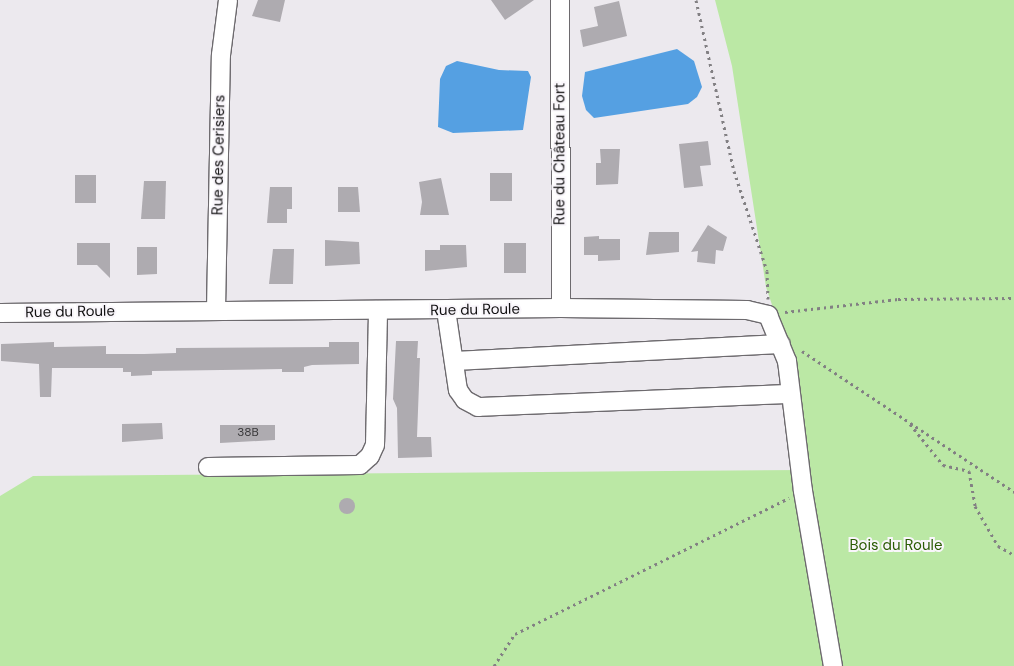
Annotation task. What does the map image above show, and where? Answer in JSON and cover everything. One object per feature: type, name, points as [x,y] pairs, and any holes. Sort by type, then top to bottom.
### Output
[{"type":"street","name":"Rue des Cerisiers","points":[[216,310],[221,55],[228,0]]},
{"type":"street","name":"Rue du Château Fort","points":[[560,0],[561,308]]},
{"type":"street","name":"Rue du Roule","points":[[0,312],[561,308],[747,310],[768,315]]},
{"type":"street","points":[[208,467],[360,465],[370,456],[375,445],[378,310]]},
{"type":"street","points":[[446,310],[458,390],[465,400],[478,407],[790,394]]},
{"type":"street","points":[[768,315],[780,340],[787,361],[803,491],[833,666]]},
{"type":"street","points":[[454,361],[780,340]]},
{"type":"path","points":[[696,0],[734,172],[767,271],[768,315],[898,299],[1014,298]]},
{"type":"path","points":[[780,340],[1014,492]]},
{"type":"path","points":[[908,422],[943,466],[969,472],[975,506],[998,546],[1014,555]]},
{"type":"path","points":[[494,666],[515,634],[803,491]]},
{"type":"green space","name":"Bois du Roule","points":[[715,0],[1014,0],[1014,666],[0,666],[0,496],[33,476],[804,470],[794,370],[766,287],[732,66]]},
{"type":"water","points":[[677,49],[694,61],[702,87],[697,97],[688,104],[594,118],[586,110],[582,96],[585,72]]},
{"type":"water","points":[[457,61],[499,70],[528,71],[531,77],[523,130],[453,133],[438,127],[440,79],[446,66]]},
{"type":"building","points":[[258,0],[285,0],[280,22],[252,16]]},
{"type":"building","points":[[491,0],[534,0],[505,20]]},
{"type":"building","points":[[619,1],[627,36],[583,47],[580,30],[598,26],[594,7]]},
{"type":"building","points":[[708,141],[711,165],[700,166],[703,186],[684,188],[679,144]]},
{"type":"building","points":[[600,149],[620,149],[618,184],[596,185],[596,163],[601,163]]},
{"type":"building","points":[[490,173],[512,173],[512,201],[490,201]]},
{"type":"building","points":[[75,175],[96,175],[96,203],[75,203]]},
{"type":"building","points":[[441,178],[449,215],[420,215],[422,202],[419,182]]},
{"type":"building","points":[[144,181],[166,181],[165,219],[141,219]]},
{"type":"building","points":[[270,187],[292,187],[292,209],[287,209],[287,223],[267,223]]},
{"type":"building","points":[[338,187],[358,187],[360,212],[338,212]]},
{"type":"building","points":[[708,225],[727,237],[723,251],[716,250],[715,264],[697,262],[698,251],[691,252]]},
{"type":"building","points":[[649,232],[679,232],[679,252],[646,255]]},
{"type":"building","points":[[599,236],[599,239],[620,239],[620,260],[598,261],[598,255],[584,255],[584,237]]},
{"type":"building","points":[[325,240],[359,242],[360,264],[325,266]]},
{"type":"building","points":[[77,243],[110,243],[110,278],[97,265],[77,265]]},
{"type":"building","points":[[504,243],[526,243],[526,273],[504,273]]},
{"type":"building","points":[[440,245],[466,245],[467,267],[425,271],[425,250],[440,250]]},
{"type":"building","points":[[137,247],[157,247],[157,274],[137,275]]},
{"type":"building","points":[[273,249],[294,249],[293,284],[269,284]]},
{"type":"building","points":[[396,341],[418,341],[417,358],[420,358],[417,437],[431,437],[432,457],[398,458],[397,408],[393,399]]},
{"type":"building","points":[[54,342],[54,347],[106,346],[106,354],[144,354],[176,353],[176,348],[329,347],[329,342],[359,342],[359,364],[312,365],[304,367],[304,372],[282,372],[282,369],[152,371],[152,375],[131,376],[131,372],[123,372],[123,368],[52,368],[51,397],[40,397],[39,364],[1,361],[1,344]]},
{"type":"building","points":[[162,423],[163,439],[122,442],[122,424]]},
{"type":"building","points":[[220,425],[275,425],[275,440],[220,443]]},
{"type":"building","points":[[344,498],[350,498],[355,503],[353,512],[344,514],[339,509],[339,503]]}]
